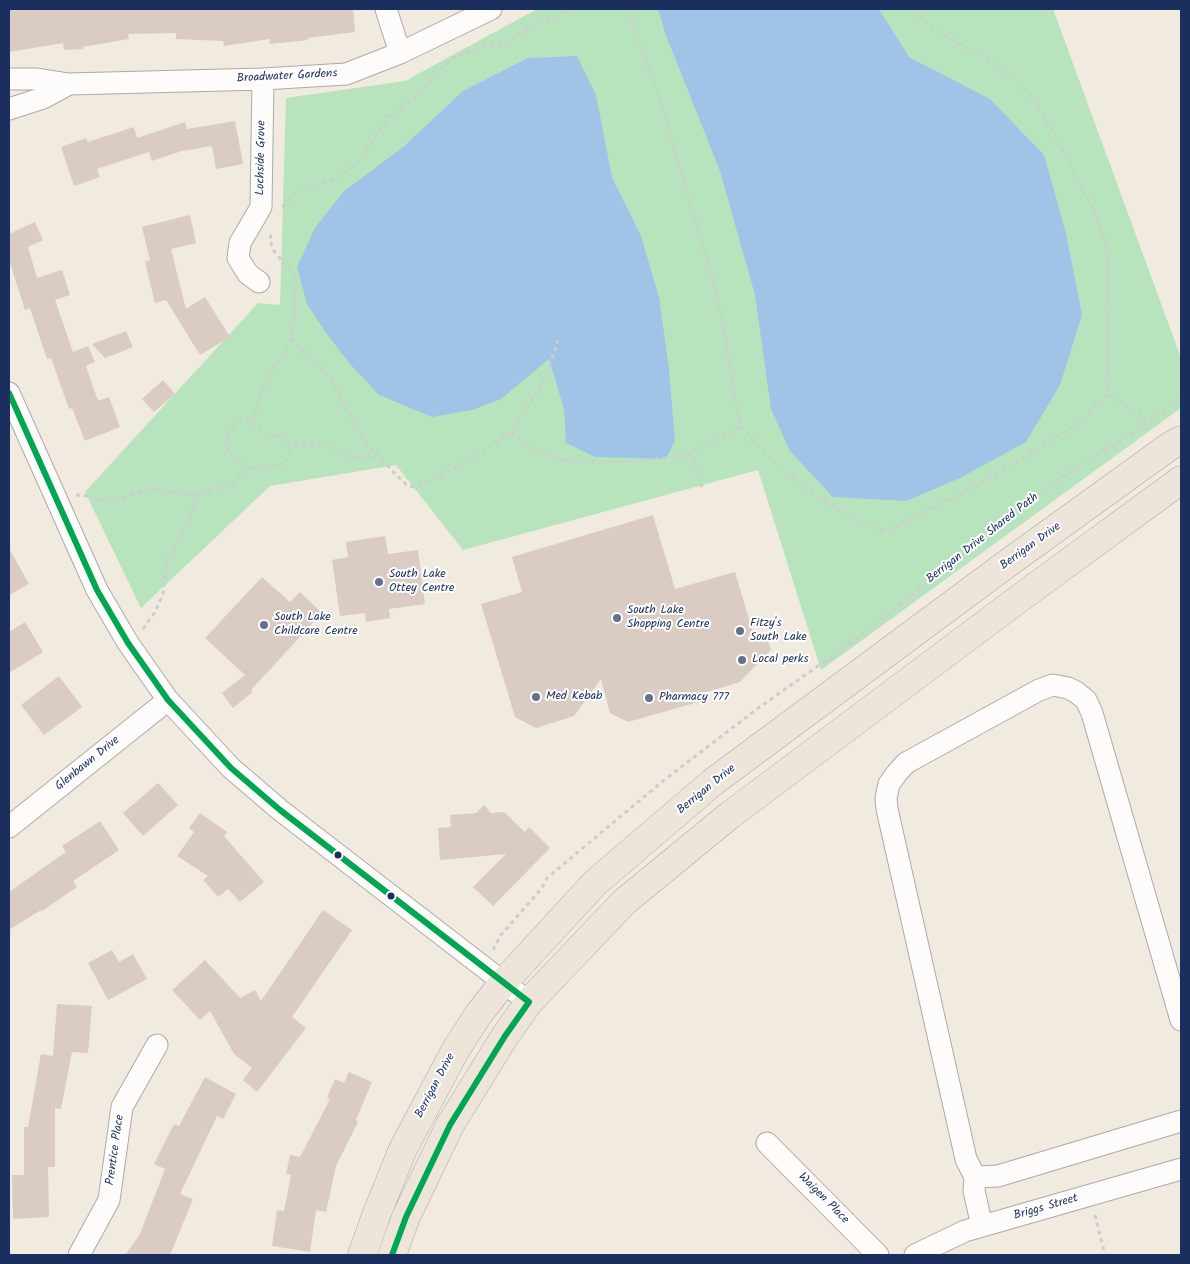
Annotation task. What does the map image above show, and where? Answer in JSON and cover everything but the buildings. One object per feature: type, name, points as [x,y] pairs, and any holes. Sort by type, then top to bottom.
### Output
[{"type":"main road","name":"Berrigan Drive","points":[[362,1255],[403,1149],[431,1093],[478,1015],[503,983],[595,883],[713,782],[1008,563],[1181,440]]},
{"type":"main road","points":[[392,1255],[406,1217],[450,1125],[500,1044],[529,1002],[624,902],[730,815],[1181,480]]},
{"type":"main road","points":[[805,715],[827,743]]},
{"type":"street","points":[[386,9],[400,53]]},
{"type":"street","name":"Broadwater Gardens","points":[[9,79],[37,79],[69,84],[263,79],[346,74],[400,53],[491,9]]},
{"type":"street","name":"Lochside Grove","points":[[259,282],[248,274],[238,258],[240,243],[268,211],[263,79]]},
{"type":"street","name":"Broadwater Gardens","points":[[9,109],[43,98],[69,84]]},
{"type":"street","points":[[9,393],[97,590],[128,643],[168,700],[231,768],[280,810],[529,1002]]},
{"type":"street","points":[[982,1226],[974,1191],[975,1177],[966,1159],[887,809],[886,798],[889,784],[906,763],[1039,690],[1053,685],[1068,688],[1086,700],[1092,713],[1181,1020]]},
{"type":"street","name":"Glenbawn Drive","points":[[9,827],[168,700]]},
{"type":"street","name":"Prentice Place","points":[[79,1255],[109,1200],[122,1108],[157,1046]]},
{"type":"street","points":[[975,1177],[998,1176],[1181,1121]]},
{"type":"street","name":"Waigen Place","points":[[767,1143],[878,1255]]},
{"type":"street","name":"Briggs Street","points":[[915,1255],[965,1231],[1181,1168]]},
{"type":"path","points":[[252,421],[263,390],[291,339],[294,319],[296,281],[292,273],[274,251],[270,241],[268,211],[301,189],[336,179],[360,161],[388,117],[420,94],[440,70],[454,57],[484,46],[503,45],[539,22],[560,14],[566,9]]},
{"type":"path","points":[[629,9],[663,110],[708,263],[724,330],[736,405],[743,427],[750,438],[774,462],[809,491],[858,523],[884,530],[896,527],[994,476],[1085,419],[1094,407],[1108,394]]},
{"type":"path","points":[[914,9],[924,21],[941,34],[986,58],[1016,80],[1041,111],[1091,205],[1103,235],[1107,254],[1109,308],[1108,394]]},
{"type":"path","points":[[291,339],[328,377],[339,393],[361,438],[408,486],[415,487],[465,462],[511,432],[540,388],[556,348],[558,337]]},
{"type":"path","points":[[1108,394],[1142,415],[1147,424]]},
{"type":"path","name":"Berrigan Drive Shared Path","points":[[496,947],[501,935],[542,888],[547,878],[664,781],[789,686],[852,642],[1056,481],[1147,424],[1181,397]]},
{"type":"path","points":[[252,421],[243,421],[234,425],[226,438],[229,453],[234,458],[243,461],[250,468],[261,470],[270,466],[284,464],[290,452],[290,442]]},
{"type":"path","points":[[252,421],[262,433],[268,436],[282,437],[290,442],[329,447],[351,456],[380,458]]},
{"type":"path","points":[[511,432],[532,448],[553,458],[574,462],[628,462],[676,457],[691,453],[743,427]]},
{"type":"path","points":[[691,453],[702,487]]},
{"type":"path","points":[[71,497],[74,495],[89,496],[104,501],[115,500],[142,491],[156,489],[196,495],[230,484],[250,468]]},
{"type":"path","points":[[128,643],[145,627],[155,612],[163,594],[167,561],[191,516],[196,495]]},
{"type":"path","points":[[1090,1195],[1105,1255]]},
{"type":"green space","points":[[537,9],[1053,9],[1181,358],[1181,408],[821,670],[758,470],[463,550],[396,465],[270,486],[141,608],[85,492],[258,303],[280,305],[286,98],[405,81]]},
{"type":"water","points":[[658,9],[879,9],[909,57],[990,99],[1044,155],[1066,233],[1082,315],[1060,385],[1026,442],[960,478],[906,501],[833,497],[790,451],[771,409],[755,295],[720,171],[665,33]]},
{"type":"water","points":[[577,56],[596,95],[612,177],[641,236],[659,297],[669,369],[675,441],[666,459],[595,457],[566,443],[564,409],[549,359],[501,399],[472,410],[432,417],[379,395],[350,364],[307,304],[297,267],[315,228],[343,192],[402,148],[463,91],[528,58]]},
{"type":"transit line","points":[[9,393],[97,590],[128,643],[168,700],[231,768],[280,810],[529,1002],[505,1036],[450,1125],[406,1217],[392,1255]]},
{"type":"place","name":"South Lake Ottey Centre","points":[[379,582]]},
{"type":"place","name":"South Lake Shopping Centre","points":[[617,618]]},
{"type":"place","name":"South Lake Childcare Centre","points":[[264,625]]},
{"type":"place","name":"Fitzy's South Lake","points":[[740,631]]},
{"type":"place","name":"Local perks","points":[[742,660]]},
{"type":"place","name":"Med Kebab","points":[[536,697]]},
{"type":"place","name":"Pharmacy 777","points":[[649,698]]}]
